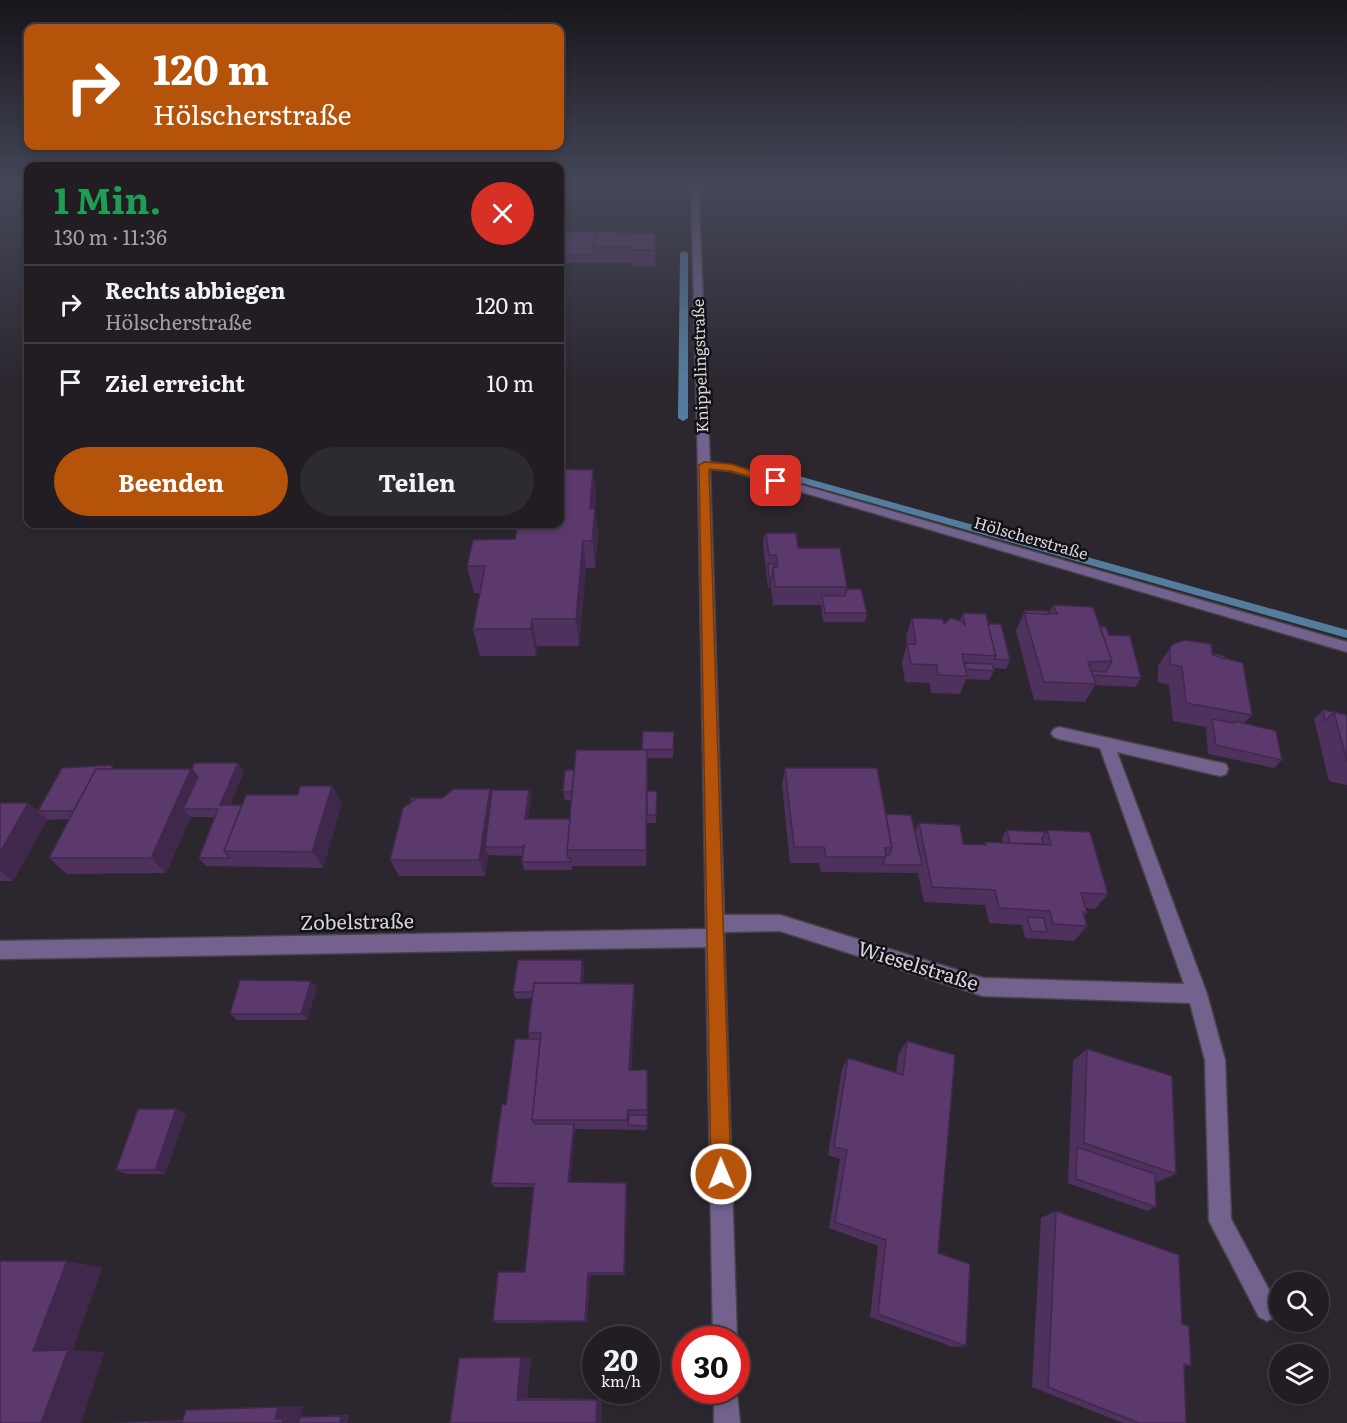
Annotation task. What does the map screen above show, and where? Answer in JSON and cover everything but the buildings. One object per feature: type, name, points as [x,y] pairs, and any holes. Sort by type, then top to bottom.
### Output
[{"type":"street","name":"Knippelingstraße","points":[[696,250],[704,465],[725,1326]]},
{"type":"street","name":"Hölscherstraße","points":[[704,465],[731,468],[1347,647]]},
{"type":"street","points":[[1059,733],[1220,769]]},
{"type":"street","points":[[1106,744],[1197,994],[1215,1060],[1220,1221],[1266,1309]]},
{"type":"street","name":"Wieselstraße","points":[[715,931],[780,924],[982,987],[1197,994]]},
{"type":"street","name":"Zobelstraße","points":[[0,950],[715,931]]},
{"type":"street","points":[[726,1404],[727,1423]]},
{"type":"waterway","points":[[683,418],[684,253]]},
{"type":"waterway","points":[[756,467],[1347,634]]},
{"type":"route","points":[[721,1174],[704,465],[731,468],[776,481]]}]
